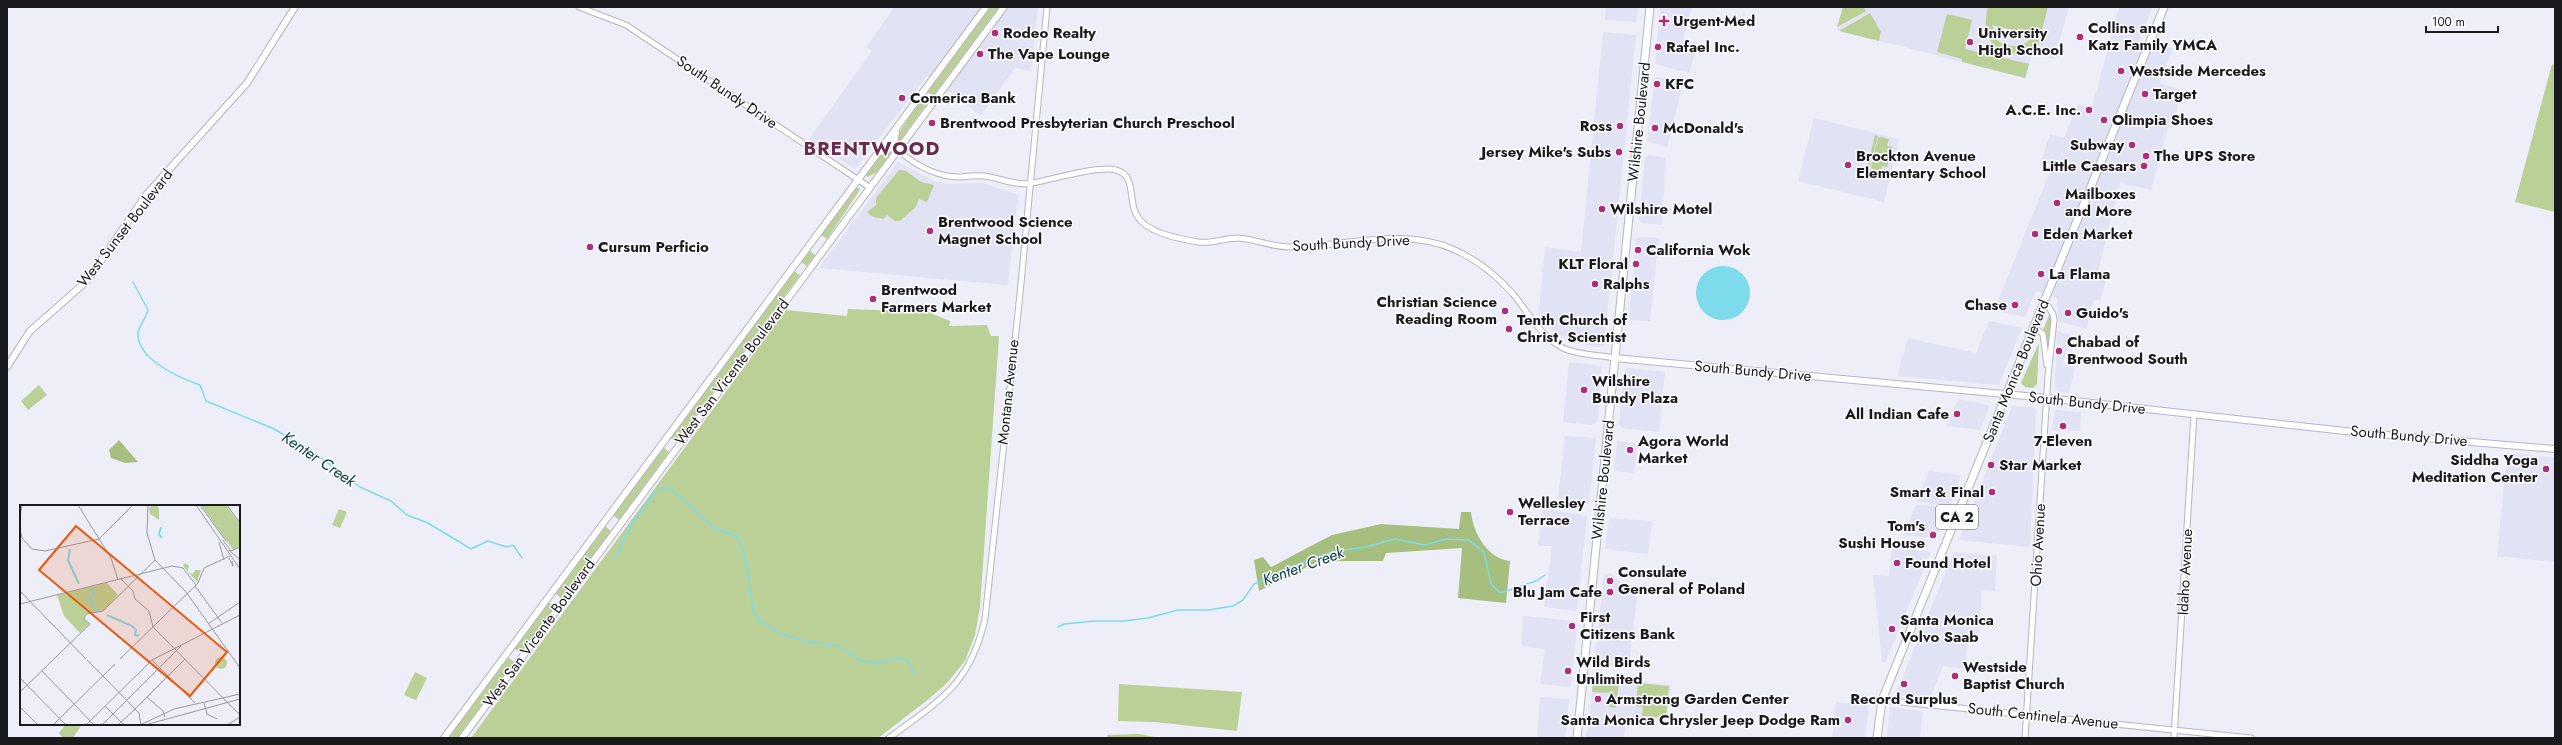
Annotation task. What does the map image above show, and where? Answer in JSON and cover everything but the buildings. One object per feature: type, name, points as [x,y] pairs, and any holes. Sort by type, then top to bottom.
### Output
[{"type":"main road","name":"West Sunset Boulevard","points":[[7,367],[30,331],[87,280],[146,195],[234,99],[251,76],[295,7]]},
{"type":"main road","name":"West San Vicente Boulevard","points":[[444,738],[986,7]]},
{"type":"main road","name":"West San Vicente Boulevard","points":[[462,738],[869,187],[1004,7]]},
{"type":"main road","name":"Wilshire Boulevard","points":[[1577,738],[1650,7]]},
{"type":"main road","name":"Santa Monica Boulevard","points":[[1878,738],[1882,700],[2164,7]]},
{"type":"main road","points":[[897,128],[894,142],[898,150]]},
{"type":"main road","points":[[879,152],[891,148],[898,150]]},
{"type":"main road","name":"South Bundy Drive","points":[[1615,358],[2006,396],[2047,398],[2354,432],[2555,449]]},
{"type":"street","name":"South Bundy Drive","points":[[579,7],[626,25],[869,187]]},
{"type":"street","name":"Montana Avenue","points":[[889,738],[940,700],[952,688],[971,663],[980,639],[985,618],[1047,7]]},
{"type":"street","name":"South Bundy Drive","points":[[898,150],[916,163],[938,174],[961,177],[982,175],[1007,182],[1030,183],[1098,170],[1116,170],[1125,174],[1131,182],[1132,208],[1144,223],[1155,230],[1198,242],[1210,243],[1240,238],[1270,245],[1292,247],[1375,240],[1421,240],[1438,244],[1468,257],[1495,277],[1514,295],[1544,333],[1562,347],[1582,353],[1615,358]]},
{"type":"street","name":"Ohio Avenue","points":[[2025,738],[2028,714],[2048,376],[2054,320],[2053,314],[2045,301]]},
{"type":"street","name":"Ohio Avenue","points":[[2034,327],[2043,334],[2048,376]]},
{"type":"street","name":"Idaho Avenue","points":[[2174,738],[2194,414]]},
{"type":"street","name":"South Centinela Avenue","points":[[1882,700],[2251,738]]},
{"type":"shaded area","points":[[895,7],[1038,7],[1031,71],[1015,68],[981,115],[927,76],[855,169],[809,139],[872,51],[866,47]]},
{"type":"shaded area","points":[[1606,7],[1639,7],[1637,20],[1635,22],[1605,20]]},
{"type":"shaded area","points":[[1660,7],[1692,7],[1683,39],[1698,43],[1689,73],[1655,64]]},
{"type":"shaded area","name":"University High School","points":[[1843,7],[2069,7],[2054,59],[2032,53],[2026,78],[1837,30]]},
{"type":"shaded area","points":[[2119,7],[2153,7],[2138,42],[2173,48],[2160,83],[2182,90],[2172,128],[2168,127],[2151,190],[2120,183],[2098,271],[2108,274],[2100,301],[2094,300],[2086,329],[2058,321],[2057,298],[2036,291],[2025,317],[1994,310],[2053,165],[2041,162],[2050,134],[2064,138],[2078,104],[2092,107]]},
{"type":"shaded area","points":[[1603,32],[1636,35],[1604,346],[1596,347],[1571,342],[1558,335],[1546,324],[1539,310],[1545,247],[1581,252]]},
{"type":"shaded area","points":[[1655,77],[1683,84],[1667,147],[1647,141]]},
{"type":"shaded area","name":"Brockton Avenue Elementary School","points":[[1814,118],[1899,139],[1884,202],[1798,181]]},
{"type":"shaded area","points":[[1648,155],[1666,158],[1662,225],[1642,223],[1639,219],[1645,158]]},
{"type":"shaded area","name":"Brentwood Science Magnet School","points":[[898,162],[934,181],[948,184],[983,183],[1018,195],[1008,284],[1005,285],[821,268],[820,266]]},
{"type":"shaded area","points":[[1640,237],[1659,238],[1650,321],[1629,320],[1636,239]]},
{"type":"shaded area","points":[[1989,321],[2022,328],[1999,385],[1897,376],[1908,338],[1976,353]]},
{"type":"shaded area","points":[[2057,331],[2070,335],[2063,363],[2075,367],[2069,393],[2058,391],[2055,387]]},
{"type":"shaded area","points":[[1569,362],[1602,366],[1598,421],[1592,425],[1563,422]]},
{"type":"shaded area","points":[[1627,368],[1665,372],[1659,432],[1622,428],[1619,424],[1624,371]]},
{"type":"shaded area","points":[[1958,399],[1988,405],[1989,408],[1980,430],[1947,426]]},
{"type":"shaded area","points":[[2012,406],[2033,407],[2036,410],[2030,547],[1959,540]]},
{"type":"shaded area","points":[[2055,410],[2081,412],[2080,431],[2052,430]]},
{"type":"shaded area","points":[[1565,436],[1596,438],[1589,504],[1558,498]]},
{"type":"shaded area","points":[[1617,441],[1638,444],[1634,473],[1614,471]]},
{"type":"shaded area","points":[[2507,453],[2555,458],[2555,562],[2497,556]]},
{"type":"shaded area","points":[[1929,471],[1961,475],[1950,505],[1917,502]]},
{"type":"shaded area","points":[[1916,505],[1949,507],[1936,538],[1903,535]]},
{"type":"shaded area","points":[[1543,508],[1587,516],[1577,609],[1575,611],[1544,607],[1552,546],[1538,546]]},
{"type":"shaded area","points":[[1609,518],[1652,521],[1648,554],[1605,549]]},
{"type":"shaded area","points":[[1892,546],[1931,552],[1885,663],[1882,662],[1873,575],[1889,576]]},
{"type":"shaded area","points":[[1954,552],[1997,556],[1995,591],[1982,590],[1979,635],[1968,635],[1965,669],[1943,666],[1930,698],[1895,695]]},
{"type":"shaded area","points":[[1611,573],[1637,598],[1629,667],[1597,665],[1594,662],[1604,575]]},
{"type":"shaded area","points":[[1523,616],[1574,621],[1577,625],[1571,687],[1540,684],[1545,649],[1521,646]]},
{"type":"shaded area","points":[[1594,677],[1671,685],[1666,722],[1626,718],[1624,738],[1586,738]]},
{"type":"shaded area","points":[[1540,697],[1569,699],[1565,738],[1537,738]]},
{"type":"shaded area","name":"Santa Monica Chrysler Jeep Dodge Ram","points":[[1836,702],[1869,705],[1865,738],[1832,738]]},
{"type":"shaded area","points":[[1890,707],[1923,711],[1920,738],[1887,738]]},
{"type":"green space","points":[[989,7],[999,7],[933,96],[927,92]]},
{"type":"green space","points":[[1843,7],[1863,7],[1866,11],[1837,27]]},
{"type":"green space","points":[[1988,7],[2048,7],[2036,53],[2008,53],[1995,46],[1988,35],[1986,28]],"holes":[[[1992,25],[2033,35],[2029,40],[2021,45],[2007,45],[1998,41]]]},
{"type":"green space","points":[[1870,13],[1881,32],[1879,41],[1839,31]]},
{"type":"green space","points":[[1947,14],[1972,20],[1965,49],[2029,64],[2025,78],[1962,62],[1962,59],[1937,52]]},
{"type":"green space","points":[[2552,64],[2555,65],[2555,212],[2515,202]]},
{"type":"green space","points":[[920,100],[926,105],[899,142],[897,140],[897,136]]},
{"type":"green space","points":[[1875,135],[1878,136],[1869,170],[1867,169]]},
{"type":"green space","points":[[1881,137],[1889,139],[1887,146],[1893,147],[1887,167],[1882,166],[1880,172],[1871,168],[1878,138]]},
{"type":"green space","points":[[889,152],[891,153],[877,172],[868,177],[865,175],[879,156]]},
{"type":"green space","points":[[899,170],[906,171],[921,182],[934,185],[927,202],[919,199],[915,208],[900,221],[895,221],[887,215],[884,219],[873,217],[867,212],[876,205],[876,198]]},
{"type":"green space","points":[[856,187],[860,189],[858,193],[827,239],[821,235]]},
{"type":"green space","points":[[809,250],[815,255],[807,266],[801,262]]},
{"type":"green space","points":[[794,271],[800,275],[676,442],[670,438]]},
{"type":"green space","points":[[848,309],[928,312],[950,321],[949,326],[987,325],[991,336],[999,336],[980,607],[975,635],[965,661],[947,683],[878,738],[471,738],[786,310],[847,316]]},
{"type":"green space","points":[[2050,313],[2052,318],[2048,353],[2043,330]]},
{"type":"green space","points":[[2039,343],[2037,384],[2033,388],[2025,387],[2021,383]]},
{"type":"green space","points":[[39,385],[47,395],[28,410],[21,401]]},
{"type":"green space","points":[[119,440],[138,462],[125,463],[111,458],[109,450]]},
{"type":"green space","points":[[663,447],[669,452],[619,520],[613,515]]},
{"type":"green space","points":[[339,509],[347,512],[340,528],[332,525]]},
{"type":"green space","points":[[1461,512],[1471,512],[1472,520],[1478,536],[1489,550],[1502,559],[1510,561],[1506,603],[1458,598],[1462,548],[1386,553],[1383,561],[1319,561],[1259,591],[1254,560],[1263,557],[1271,567],[1332,535],[1381,524],[1459,529]]},
{"type":"green space","points":[[605,526],[611,531],[561,598],[555,593]]},
{"type":"green space","points":[[548,602],[555,607],[521,653],[514,648]]},
{"type":"green space","points":[[508,657],[514,662],[457,738],[447,738]]},
{"type":"green space","points":[[415,672],[427,678],[416,700],[404,695]]},
{"type":"green space","points":[[1593,678],[1619,681],[1616,708],[1609,707],[1611,693],[1592,692]]},
{"type":"green space","points":[[1638,683],[1669,686],[1666,718],[1642,716],[1643,707],[1636,706]]},
{"type":"green space","points":[[1119,684],[1242,692],[1237,731],[1155,722],[1118,721]]},
{"type":"green space","points":[[65,725],[81,725],[73,738],[63,738],[59,733]]},
{"type":"green space","points":[[1140,734],[1159,738],[1108,738],[1107,735]]},
{"type":"water","points":[[1723,266],[1733,268],[1742,274],[1748,283],[1750,293],[1748,303],[1742,312],[1733,318],[1723,320],[1713,318],[1704,312],[1698,303],[1696,293],[1698,283],[1704,274],[1713,268]]},
{"type":"waterway","name":"Kenter Creek","points":[[133,282],[148,310],[138,333],[144,352],[171,373],[200,385],[206,401],[272,428],[308,448],[360,487],[391,501],[407,515],[428,523],[471,549],[488,541],[507,547],[513,545],[522,558]]},
{"type":"waterway","name":"Kenter Creek","points":[[615,557],[620,551],[623,540],[629,528],[657,490],[669,487],[714,528],[738,537],[746,561],[753,610],[759,620],[779,633],[809,642],[840,646],[859,660],[876,663],[899,658],[906,660],[915,674]]},
{"type":"waterway","name":"Kenter Creek","points":[[1058,627],[1064,624],[1095,621],[1124,621],[1148,618],[1178,610],[1209,610],[1233,606],[1243,600],[1254,584],[1291,567],[1335,551],[1366,547],[1395,539],[1424,545],[1447,539],[1469,540],[1484,552],[1491,584],[1500,593],[1536,581],[1545,575]]},
{"type":"place","name":"Urgent-Med","points":[[1664,21]]},
{"type":"place","name":"Rodeo Realty","points":[[995,33]]},
{"type":"place","name":"Collins and Katz Family YMCA","points":[[2080,37]]},
{"type":"place","name":"University High School","points":[[1970,42]]},
{"type":"place","name":"Rafael Inc.","points":[[1658,47]]},
{"type":"place","name":"The Vape Lounge","points":[[980,54]]},
{"type":"place","name":"Westside Mercedes","points":[[2121,71]]},
{"type":"place","name":"KFC","points":[[1657,84]]},
{"type":"place","name":"Target","points":[[2145,94]]},
{"type":"place","name":"Comerica Bank","points":[[902,98]]},
{"type":"place","name":"A.C.E. Inc.","points":[[2089,110]]},
{"type":"place","name":"Olimpia Shoes","points":[[2104,120]]},
{"type":"place","name":"Brentwood Presbyterian Church Preschool","points":[[932,123]]},
{"type":"place","name":"Ross","points":[[1620,126]]},
{"type":"place","name":"McDonald's","points":[[1655,128]]},
{"type":"place","name":"Subway","points":[[2132,145]]},
{"type":"place","name":"Jersey Mike's Subs","points":[[1619,152]]},
{"type":"place","name":"The UPS Store","points":[[2146,156]]},
{"type":"place","name":"Brockton Avenue Elementary School","points":[[1848,165]]},
{"type":"place","name":"Little Caesars","points":[[2144,166]]},
{"type":"place","name":"Mailboxes and More","points":[[2057,203]]},
{"type":"place","name":"Wilshire Motel","points":[[1602,209]]},
{"type":"place","name":"Brentwood Science Magnet School","points":[[930,231]]},
{"type":"place","name":"Eden Market","points":[[2035,234]]},
{"type":"place","name":"Cursum Perficio","points":[[590,247]]},
{"type":"place","name":"California Wok","points":[[1638,250]]},
{"type":"place","name":"KLT Floral","points":[[1636,264]]},
{"type":"place","name":"La Flama","points":[[2041,274]]},
{"type":"place","name":"Ralphs","points":[[1595,284]]},
{"type":"place","name":"Brentwood Farmers Market","points":[[873,299]]},
{"type":"place","name":"Chase","points":[[2015,305]]},
{"type":"place","name":"Christian Science Reading Room","points":[[1505,311]]},
{"type":"place","name":"Guido's","points":[[2068,313]]},
{"type":"place","name":"Tenth Church of Christ, Scientist","points":[[1509,329]]},
{"type":"place","name":"Chabad of Brentwood South","points":[[2059,351]]},
{"type":"place","name":"Wilshire Bundy Plaza","points":[[1584,390]]},
{"type":"place","name":"All Indian Cafe","points":[[1957,414]]},
{"type":"place","name":"7-Eleven","points":[[2063,426]]},
{"type":"place","name":"Agora World Market","points":[[1630,450]]},
{"type":"place","name":"Star Market","points":[[1991,465]]},
{"type":"place","name":"Siddha Yoga Meditation Center","points":[[2546,469]]},
{"type":"place","name":"Smart & Final","points":[[1992,492]]},
{"type":"place","name":"Wellesley Terrace","points":[[1510,512]]},
{"type":"place","name":"Tom's Sushi House","points":[[1933,535]]},
{"type":"place","name":"Found Hotel","points":[[1897,563]]},
{"type":"place","name":"Consulate General of Poland","points":[[1610,581]]},
{"type":"place","name":"Blu Jam Cafe","points":[[1610,592]]},
{"type":"place","name":"First Citizens Bank","points":[[1572,626]]},
{"type":"place","name":"Santa Monica Volvo Saab","points":[[1892,629]]},
{"type":"place","name":"Wild Birds Unlimited","points":[[1568,671]]},
{"type":"place","name":"Westside Baptist Church","points":[[1955,676]]},
{"type":"place","name":"Record Surplus","points":[[1904,684]]},
{"type":"place","name":"Armstrong Garden Center","points":[[1598,699]]},
{"type":"place","name":"Santa Monica Chrysler Jeep Dodge Ram","points":[[1848,720]]},
{"type":"district","name":"BRENTWOOD","points":[[872,148]]}]
